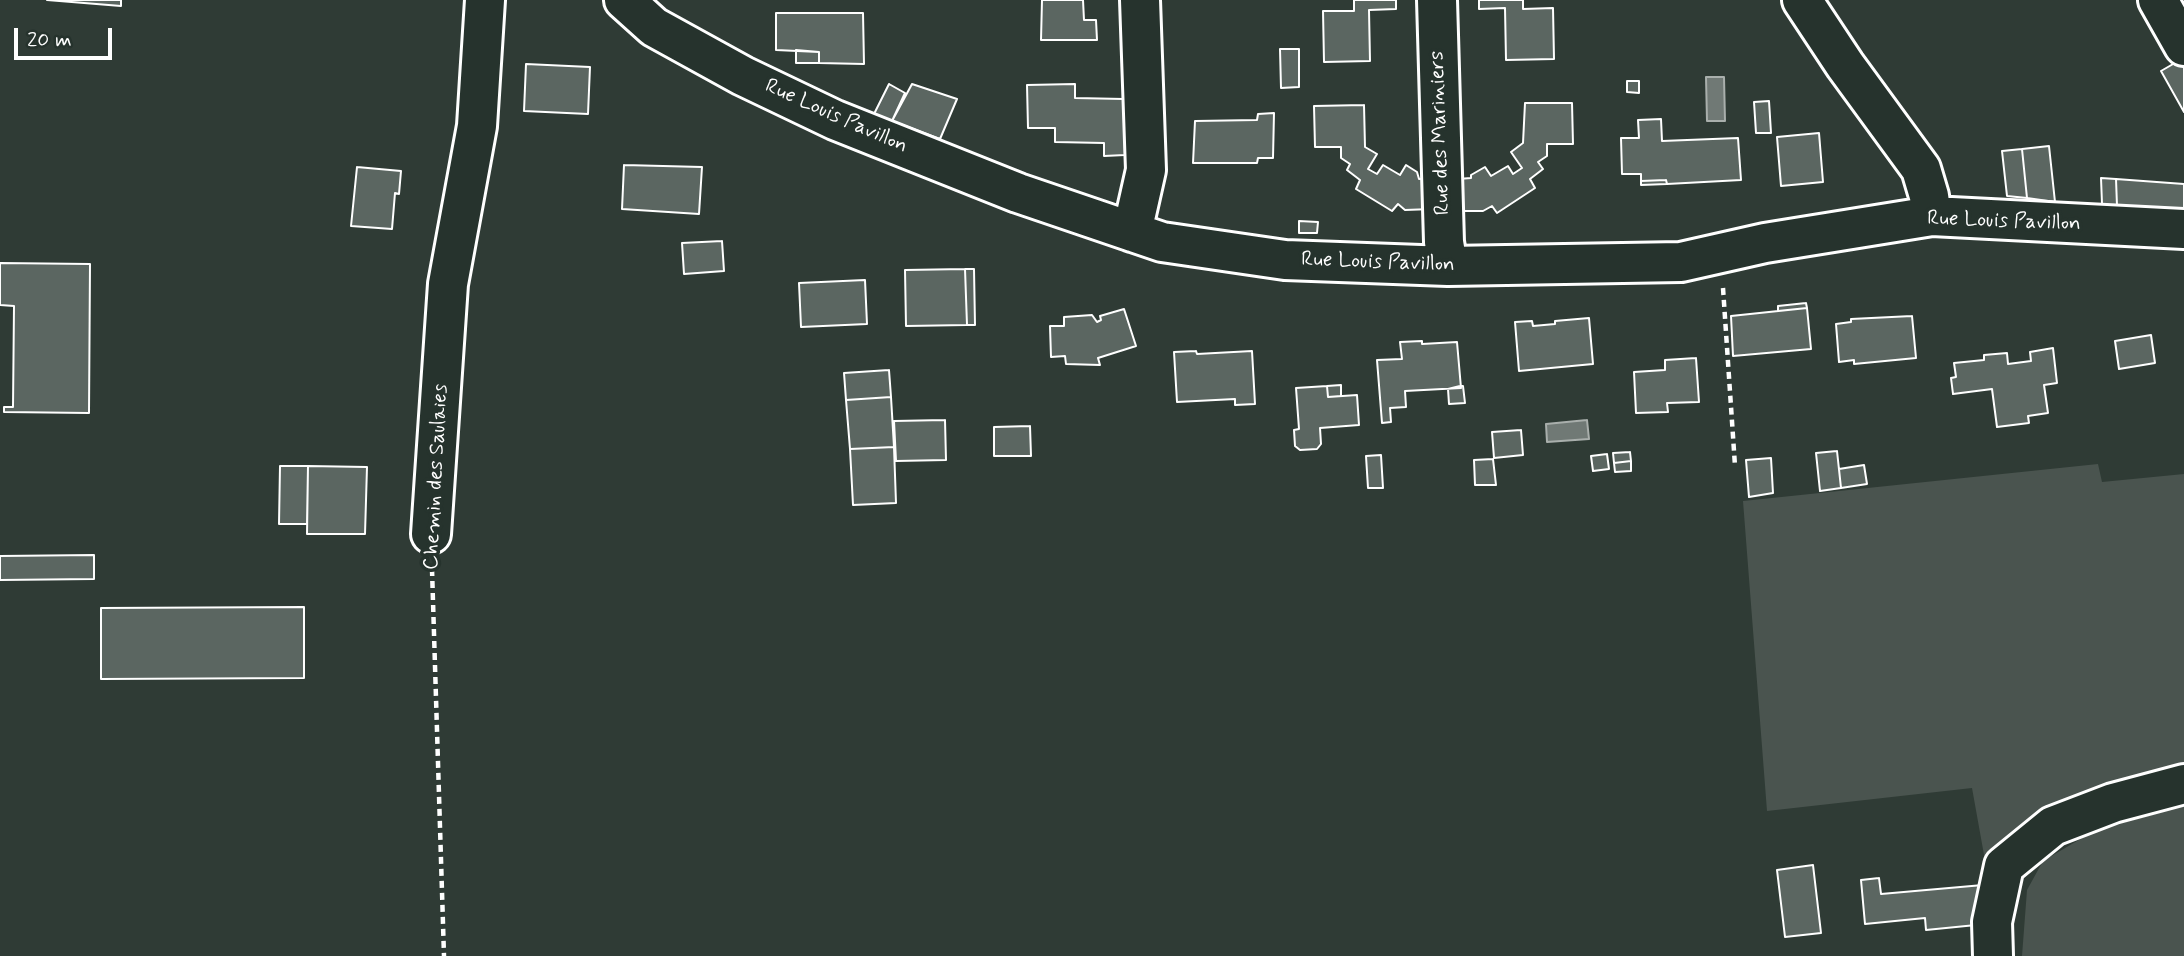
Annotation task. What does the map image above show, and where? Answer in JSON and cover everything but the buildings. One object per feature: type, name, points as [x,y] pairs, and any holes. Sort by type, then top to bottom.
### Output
[{"type":"street","name":"Chemin des Saulaies","points":[[431,534],[448,284],[477,126],[485,0]]},
{"type":"street","name":"Rue Louis Pavillon","points":[[624,0],[654,27],[743,76],[835,120],[1018,193],[1162,242],[1285,260],[1448,266],[1681,262],[1765,243],[1932,216],[2184,229]]},
{"type":"street","points":[[1132,232],[1146,170],[1140,0]]},
{"type":"street","name":"Rue des Mariniers","points":[[1437,0],[1444,242],[1448,266]]},
{"type":"street","points":[[1802,0],[1920,169],[1932,216]]},
{"type":"street","points":[[2158,0],[2184,46]]},
{"type":"street","points":[[1993,956],[1992,922],[2004,866],[2053,827],[2113,803],[2184,784]]},
{"type":"path","points":[[1721,252],[1735,466]]},
{"type":"path","name":"Chemin des Saulaies","points":[[431,534],[444,956]]},
{"type":"shaded area","points":[[1706,77],[1724,77],[1725,121],[1707,121]]},
{"type":"shaded area","points":[[1587,420],[1589,439],[1547,442],[1546,424]]},
{"type":"shaded area","points":[[2098,464],[2102,482],[2184,474],[2184,774],[1986,866],[1972,788],[1767,811],[1743,501]]},
{"type":"shaded area","points":[[2184,806],[2184,956],[2022,956],[2027,890],[2043,861],[2094,831]]}]
